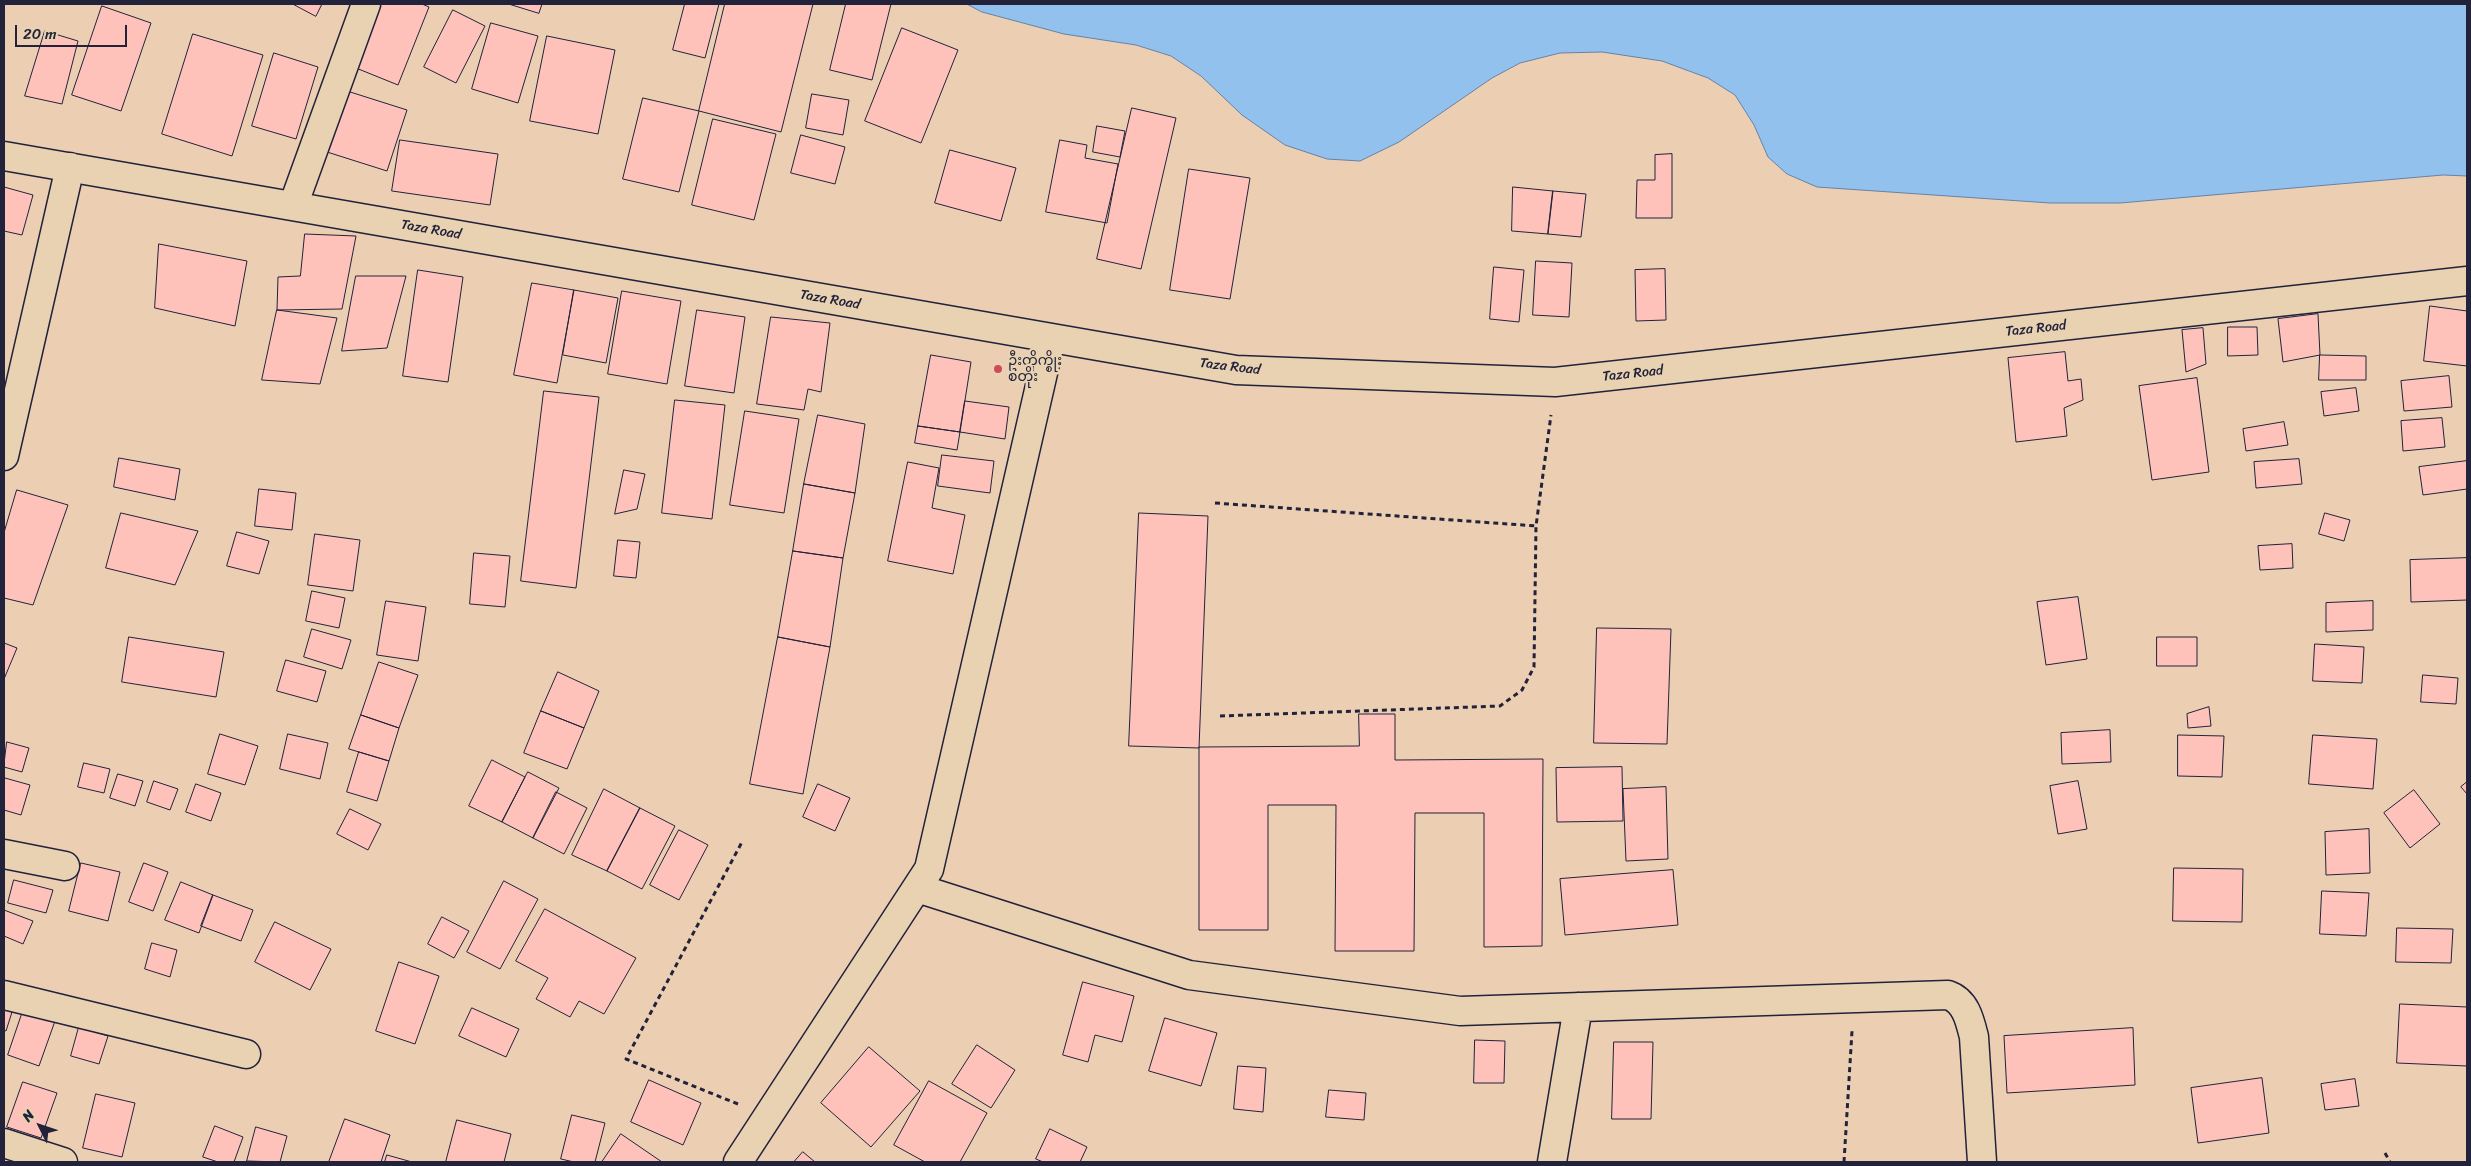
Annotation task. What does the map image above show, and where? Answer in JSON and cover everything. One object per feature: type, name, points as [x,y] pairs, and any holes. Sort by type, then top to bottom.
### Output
[{"type":"street","points":[[292,206],[366,4]]},
{"type":"street","name":"Taza Road","points":[[4,156],[1236,370],[1555,382],[2467,281]]},
{"type":"street","points":[[4,456],[70,167]]},
{"type":"street","points":[[738,1162],[929,869],[1051,338]]},
{"type":"street","points":[[4,854],[66,866]]},
{"type":"street","points":[[917,888],[1189,975],[1460,1011],[1938,995],[1953,997],[1969,1017],[1974,1037],[1982,1162]]},
{"type":"street","points":[[4,995],[246,1054]]},
{"type":"street","points":[[1552,1162],[1578,1007]]},
{"type":"street","points":[[4,1143],[63,1162]]},
{"type":"path","points":[[1220,716],[1500,706],[1522,690],[1534,667],[1536,526],[1555,382]]},
{"type":"path","points":[[1216,504],[1536,526]]},
{"type":"path","points":[[742,842],[626,1059],[768,1116]]},
{"type":"path","points":[[1844,1162],[1854,998]]},
{"type":"path","points":[[2385,1153],[2390,1162]]},
{"type":"water","points":[[967,4],[2467,4],[2467,176],[2443,175],[2120,203],[2050,203],[1817,187],[1787,174],[1768,157],[1754,125],[1735,95],[1708,78],[1662,61],[1602,52],[1560,53],[1520,63],[1492,78],[1399,142],[1360,161],[1327,159],[1285,145],[1242,115],[1201,76],[1171,56],[1136,45],[1064,34],[982,12]]},
{"type":"building","points":[[293,4],[322,4],[316,16]]},
{"type":"building","points":[[375,4],[422,4],[429,7],[398,85],[351,66]]},
{"type":"building","points":[[509,4],[542,4],[539,13]]},
{"type":"building","points":[[685,4],[719,4],[705,58],[673,50]]},
{"type":"building","points":[[725,4],[813,4],[781,132],[699,111]]},
{"type":"building","points":[[846,4],[891,4],[872,80],[830,70]]},
{"type":"building","points":[[102,6],[151,23],[121,111],[72,95]]},
{"type":"building","points":[[453,10],[485,26],[456,83],[424,67]]},
{"type":"building","points":[[491,23],[538,36],[518,103],[472,89]]},
{"type":"building","points":[[902,28],[958,50],[921,143],[865,121]]},
{"type":"building","points":[[45,31],[78,41],[62,104],[25,96]]},
{"type":"building","points":[[193,34],[263,55],[232,156],[162,134]]},
{"type":"building","points":[[547,36],[615,50],[598,134],[530,121]]},
{"type":"building","points":[[274,53],[318,67],[296,139],[252,126]]},
{"type":"building","points":[[347,91],[407,110],[387,171],[327,152]]},
{"type":"building","points":[[812,94],[849,100],[843,135],[806,128]]},
{"type":"building","points":[[643,98],[699,111],[679,192],[623,179]]},
{"type":"building","points":[[1132,108],[1176,118],[1141,269],[1097,259]]},
{"type":"building","points":[[713,119],[776,134],[754,220],[692,205]]},
{"type":"building","points":[[1097,126],[1125,131],[1120,157],[1093,152]]},
{"type":"building","points":[[801,135],[845,147],[835,184],[791,173]]},
{"type":"building","points":[[400,140],[498,154],[490,205],[392,191]]},
{"type":"building","points":[[1060,140],[1087,145],[1085,158],[1118,164],[1107,223],[1046,212]]},
{"type":"building","points":[[950,150],[1016,168],[1001,221],[935,203]]},
{"type":"building","points":[[1672,154],[1672,218],[1636,218],[1637,180],[1655,180],[1655,155]]},
{"type":"building","points":[[1189,169],[1250,178],[1230,299],[1170,290]]},
{"type":"building","points":[[4,187],[33,195],[22,235],[4,231]]},
{"type":"building","points":[[1513,187],[1553,191],[1548,234],[1512,231]]},
{"type":"building","points":[[1553,191],[1586,194],[1581,237],[1548,234]]},
{"type":"building","points":[[305,234],[356,236],[342,309],[277,310],[278,277],[300,276]]},
{"type":"building","points":[[159,244],[247,261],[235,326],[155,308]]},
{"type":"building","points":[[1536,261],[1572,263],[1569,317],[1533,315]]},
{"type":"building","points":[[1494,267],[1524,270],[1519,322],[1490,319]]},
{"type":"building","points":[[1665,269],[1666,320],[1636,321],[1635,270]]},
{"type":"building","points":[[418,270],[463,277],[448,382],[403,376]]},
{"type":"building","points":[[356,276],[406,276],[387,348],[342,351]]},
{"type":"building","points":[[532,283],[574,290],[557,383],[514,375]]},
{"type":"building","points":[[574,290],[618,298],[606,363],[563,355]]},
{"type":"building","points":[[622,291],[681,301],[667,384],[608,374]]},
{"type":"building","points":[[2430,306],[2467,311],[2467,366],[2424,361]]},
{"type":"building","points":[[277,310],[337,318],[320,384],[262,380]]},
{"type":"building","points":[[697,310],[745,317],[734,393],[685,386]]},
{"type":"building","points":[[2318,314],[2320,355],[2283,362],[2278,319]]},
{"type":"building","points":[[771,317],[830,323],[821,392],[808,389],[804,410],[757,404]]},
{"type":"building","points":[[2228,327],[2257,327],[2258,355],[2228,356]]},
{"type":"building","points":[[2203,328],[2206,364],[2186,372],[2182,330]]},
{"type":"building","points":[[2065,352],[2068,381],[2081,379],[2083,400],[2064,408],[2067,436],[2016,442],[2008,358]]},
{"type":"building","points":[[931,355],[971,362],[960,432],[918,426]]},
{"type":"building","points":[[2320,355],[2366,356],[2366,380],[2319,380]]},
{"type":"building","points":[[2449,376],[2452,407],[2404,411],[2401,381]]},
{"type":"building","points":[[2197,378],[2209,472],[2152,480],[2139,386]]},
{"type":"building","points":[[2356,388],[2359,411],[2324,416],[2321,392]]},
{"type":"building","points":[[544,391],[599,397],[576,588],[521,581]]},
{"type":"building","points":[[675,400],[725,405],[712,519],[662,513]]},
{"type":"building","points":[[965,401],[1009,407],[1005,439],[960,432]]},
{"type":"building","points":[[745,411],[799,419],[784,513],[730,505]]},
{"type":"building","points":[[818,415],[865,424],[855,493],[804,484]]},
{"type":"building","points":[[2442,418],[2445,447],[2403,451],[2401,421]]},
{"type":"building","points":[[2284,422],[2288,445],[2246,451],[2243,429]]},
{"type":"building","points":[[918,426],[960,432],[957,450],[915,443]]},
{"type":"building","points":[[942,455],[994,461],[990,493],[938,486]]},
{"type":"building","points":[[119,458],[180,469],[175,500],[114,487]]},
{"type":"building","points":[[2299,459],[2302,484],[2256,488],[2254,462]]},
{"type":"building","points":[[2467,461],[2467,489],[2423,495],[2419,467]]},
{"type":"building","points":[[908,462],[939,468],[932,508],[965,515],[953,574],[888,561]]},
{"type":"building","points":[[624,470],[645,474],[637,509],[615,514]]},
{"type":"building","points":[[804,484],[855,493],[843,558],[793,551]]},
{"type":"building","points":[[259,489],[296,493],[292,530],[255,526]]},
{"type":"building","points":[[17,490],[68,505],[33,605],[4,598],[4,533]]},
{"type":"building","points":[[121,513],[198,531],[175,585],[106,568]]},
{"type":"building","points":[[1139,513],[1208,516],[1199,748],[1129,746]]},
{"type":"building","points":[[2325,513],[2350,520],[2344,541],[2319,534]]},
{"type":"building","points":[[237,532],[269,541],[259,574],[227,566]]},
{"type":"building","points":[[315,534],[360,540],[353,591],[308,585]]},
{"type":"building","points":[[618,540],[640,542],[636,578],[614,576]]},
{"type":"building","points":[[2292,544],[2293,568],[2260,570],[2258,546]]},
{"type":"building","points":[[793,551],[843,558],[830,647],[778,637]]},
{"type":"building","points":[[474,553],[510,556],[505,607],[470,604]]},
{"type":"building","points":[[2467,558],[2467,600],[2411,602],[2410,560]]},
{"type":"building","points":[[312,591],[345,598],[339,628],[306,621]]},
{"type":"building","points":[[2078,597],[2087,659],[2046,665],[2037,602]]},
{"type":"building","points":[[386,601],[426,607],[418,661],[377,655]]},
{"type":"building","points":[[2373,601],[2373,630],[2326,632],[2326,603]]},
{"type":"building","points":[[1597,628],[1671,629],[1667,744],[1594,743]]},
{"type":"building","points":[[312,629],[351,640],[342,669],[304,657]]},
{"type":"building","points":[[129,637],[224,652],[216,697],[122,682]]},
{"type":"building","points":[[778,637],[830,647],[803,794],[750,784]]},
{"type":"building","points":[[2157,637],[2197,637],[2197,666],[2157,666]]},
{"type":"building","points":[[4,643],[17,648],[4,679]]},
{"type":"building","points":[[2315,644],[2364,647],[2362,683],[2313,681]]},
{"type":"building","points":[[286,660],[326,671],[317,702],[277,691]]},
{"type":"building","points":[[379,662],[418,675],[399,728],[361,715]]},
{"type":"building","points":[[558,672],[599,691],[584,728],[541,711]]},
{"type":"building","points":[[2423,675],[2458,678],[2456,704],[2421,702]]},
{"type":"building","points":[[2209,707],[2211,726],[2188,728],[2187,714]]},
{"type":"building","points":[[541,711],[584,728],[567,769],[524,753]]},
{"type":"building","points":[[1359,714],[1395,714],[1395,760],[1543,759],[1542,946],[1484,947],[1484,813],[1415,813],[1414,951],[1335,951],[1336,805],[1268,805],[1268,930],[1199,930],[1199,747],[1359,746]]},
{"type":"building","points":[[361,715],[399,728],[389,761],[349,749]]},
{"type":"building","points":[[2110,730],[2111,762],[2062,764],[2061,733]]},
{"type":"building","points":[[220,734],[258,746],[245,785],[208,774]]},
{"type":"building","points":[[288,734],[328,743],[320,779],[280,769]]},
{"type":"building","points":[[2178,735],[2224,736],[2222,777],[2178,776]]},
{"type":"building","points":[[2313,735],[2377,739],[2373,789],[2309,784]]},
{"type":"building","points":[[7,742],[29,748],[22,772],[4,767]]},
{"type":"building","points":[[359,752],[389,761],[377,801],[347,792]]},
{"type":"building","points":[[492,760],[525,777],[502,822],[469,806]]},
{"type":"building","points":[[84,763],[110,769],[104,793],[78,787]]},
{"type":"building","points":[[1622,767],[1623,821],[1557,822],[1556,768]]},
{"type":"building","points":[[528,772],[559,788],[533,838],[502,822]]},
{"type":"building","points":[[118,774],[143,781],[135,806],[110,798]]},
{"type":"building","points":[[5,778],[30,785],[21,815],[4,810]]},
{"type":"building","points":[[154,781],[178,789],[170,810],[147,802]]},
{"type":"building","points":[[2078,781],[2087,829],[2058,834],[2050,786]]},
{"type":"building","points":[[2467,782],[2467,794],[2461,787]]},
{"type":"building","points":[[196,784],[221,793],[211,821],[186,812]]},
{"type":"building","points":[[818,784],[850,798],[835,831],[803,817]]},
{"type":"building","points":[[1666,787],[1668,859],[1626,861],[1623,789]]},
{"type":"building","points":[[604,789],[640,808],[607,871],[572,855]]},
{"type":"building","points":[[2414,790],[2440,824],[2410,848],[2384,813]]},
{"type":"building","points":[[556,792],[587,808],[564,854],[533,838]]},
{"type":"building","points":[[640,808],[675,826],[642,889],[607,871]]},
{"type":"building","points":[[350,809],[381,824],[368,850],[337,834]]},
{"type":"building","points":[[2369,829],[2370,873],[2326,875],[2325,832]]},
{"type":"building","points":[[679,830],[708,845],[679,900],[650,885]]},
{"type":"building","points":[[81,863],[120,872],[108,921],[69,911]]},
{"type":"building","points":[[144,863],[168,872],[153,911],[129,902]]},
{"type":"building","points":[[2174,868],[2243,869],[2242,922],[2173,921]]},
{"type":"building","points":[[1673,870],[1678,925],[1565,935],[1560,879]]},
{"type":"building","points":[[14,880],[53,890],[46,913],[8,903]]},
{"type":"building","points":[[504,881],[538,899],[500,969],[467,952]]},
{"type":"building","points":[[181,882],[213,895],[199,933],[165,920]]},
{"type":"building","points":[[2322,891],[2369,893],[2366,936],[2320,934]]},
{"type":"building","points":[[213,895],[253,910],[241,941],[201,926]]},
{"type":"building","points":[[545,909],[636,958],[604,1014],[579,1001],[570,1017],[536,999],[548,978],[516,961]]},
{"type":"building","points":[[4,910],[33,921],[23,944],[4,936]]},
{"type":"building","points":[[442,917],[469,931],[454,958],[428,944]]},
{"type":"building","points":[[275,922],[331,949],[310,990],[255,962]]},
{"type":"building","points":[[2397,928],[2453,929],[2451,963],[2396,962]]},
{"type":"building","points":[[152,943],[177,950],[170,977],[145,969]]},
{"type":"building","points":[[399,962],[439,976],[415,1044],[376,1031]]},
{"type":"building","points":[[1083,982],[1134,996],[1122,1042],[1095,1035],[1088,1062],[1063,1055]]},
{"type":"building","points":[[2400,1004],[2467,1007],[2467,1066],[2397,1063]]},
{"type":"building","points":[[472,1008],[519,1029],[506,1057],[459,1036]]},
{"type":"building","points":[[4,1009],[12,1012],[6,1031],[4,1030]]},
{"type":"building","points":[[23,1011],[55,1021],[39,1066],[8,1055]]},
{"type":"building","points":[[1165,1018],[1217,1033],[1201,1086],[1149,1071]]},
{"type":"building","points":[[79,1027],[108,1036],[99,1064],[71,1056]]},
{"type":"building","points":[[2133,1028],[2135,1085],[2007,1093],[2004,1036]]},
{"type":"building","points":[[1475,1040],[1505,1041],[1504,1083],[1474,1083]]},
{"type":"building","points":[[1614,1042],[1653,1042],[1651,1119],[1612,1119]]},
{"type":"building","points":[[977,1045],[1015,1070],[991,1108],[952,1084]]},
{"type":"building","points":[[869,1047],[920,1091],[871,1147],[821,1103]]},
{"type":"building","points":[[1238,1066],[1266,1068],[1263,1112],[1234,1109]]},
{"type":"building","points":[[2262,1078],[2269,1133],[2198,1143],[2191,1088]]},
{"type":"building","points":[[2355,1079],[2359,1106],[2325,1110],[2321,1084]]},
{"type":"building","points":[[649,1080],[701,1103],[683,1145],[631,1122]]},
{"type":"building","points":[[929,1081],[987,1113],[960,1162],[925,1162],[894,1145]]},
{"type":"building","points":[[23,1082],[57,1093],[41,1138],[7,1127]]},
{"type":"building","points":[[1329,1090],[1366,1093],[1364,1120],[1326,1117]]},
{"type":"building","points":[[96,1094],[135,1103],[122,1157],[83,1148]]},
{"type":"building","points":[[572,1115],[605,1123],[595,1162],[574,1162],[561,1159]]},
{"type":"building","points":[[345,1119],[390,1135],[381,1162],[329,1162]]},
{"type":"building","points":[[457,1120],[511,1134],[504,1162],[446,1162]]},
{"type":"building","points":[[215,1126],[243,1137],[234,1162],[218,1162],[203,1157]]},
{"type":"building","points":[[256,1127],[287,1136],[280,1162],[247,1161]]},
{"type":"building","points":[[1050,1129],[1087,1147],[1080,1162],[1043,1162],[1036,1159]]},
{"type":"building","points":[[621,1134],[662,1162],[602,1162]]},
{"type":"building","points":[[803,1152],[815,1162],[794,1162]]},
{"type":"building","points":[[387,1155],[412,1162],[385,1162]]},
{"type":"place","name":"ဦးတိုက္စိုး စတိုး","points":[[998,369]]}]
